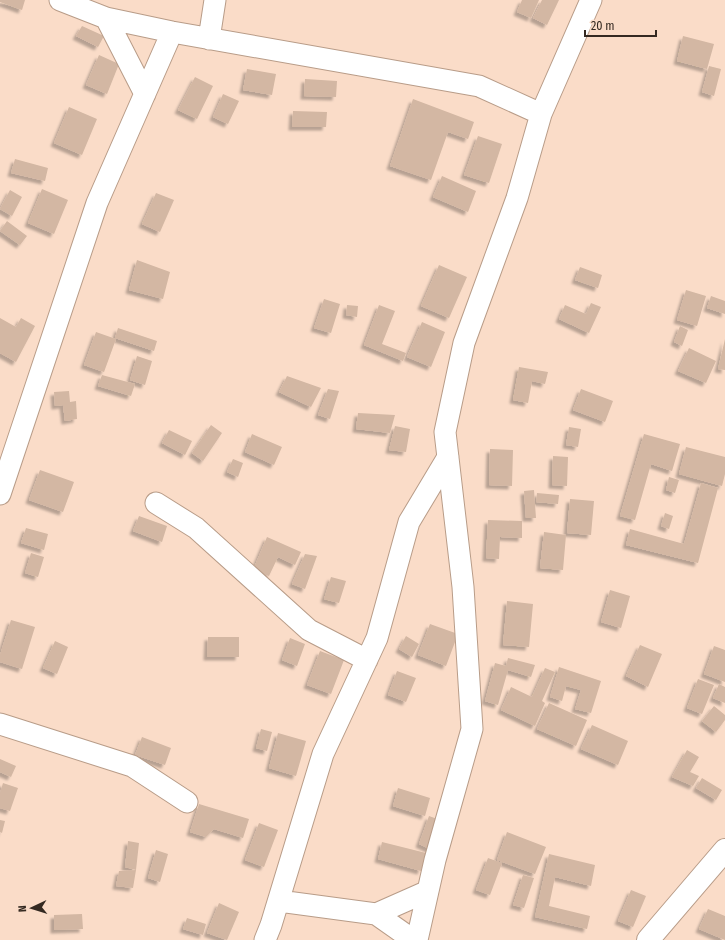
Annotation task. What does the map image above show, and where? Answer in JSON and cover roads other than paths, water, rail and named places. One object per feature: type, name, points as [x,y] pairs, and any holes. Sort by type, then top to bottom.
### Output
[{"type":"street","points":[[60,0],[106,18],[172,32],[478,86],[541,114]]},
{"type":"street","points":[[209,39],[215,0]]},
{"type":"street","points":[[417,940],[435,860],[472,729],[463,588],[445,432],[464,343],[517,198],[541,114],[591,0]]},
{"type":"street","points":[[106,18],[145,94]]},
{"type":"street","points":[[0,494],[98,203],[172,32]]},
{"type":"street","points":[[265,940],[279,901],[323,754],[377,638],[410,522],[448,457]]},
{"type":"street","points":[[156,504],[196,528],[309,630],[366,660]]},
{"type":"street","points":[[0,724],[132,766],[187,802]]},
{"type":"street","points":[[648,940],[724,853]]},
{"type":"street","points":[[376,914],[428,891]]},
{"type":"street","points":[[279,901],[376,914],[413,940]]}]
